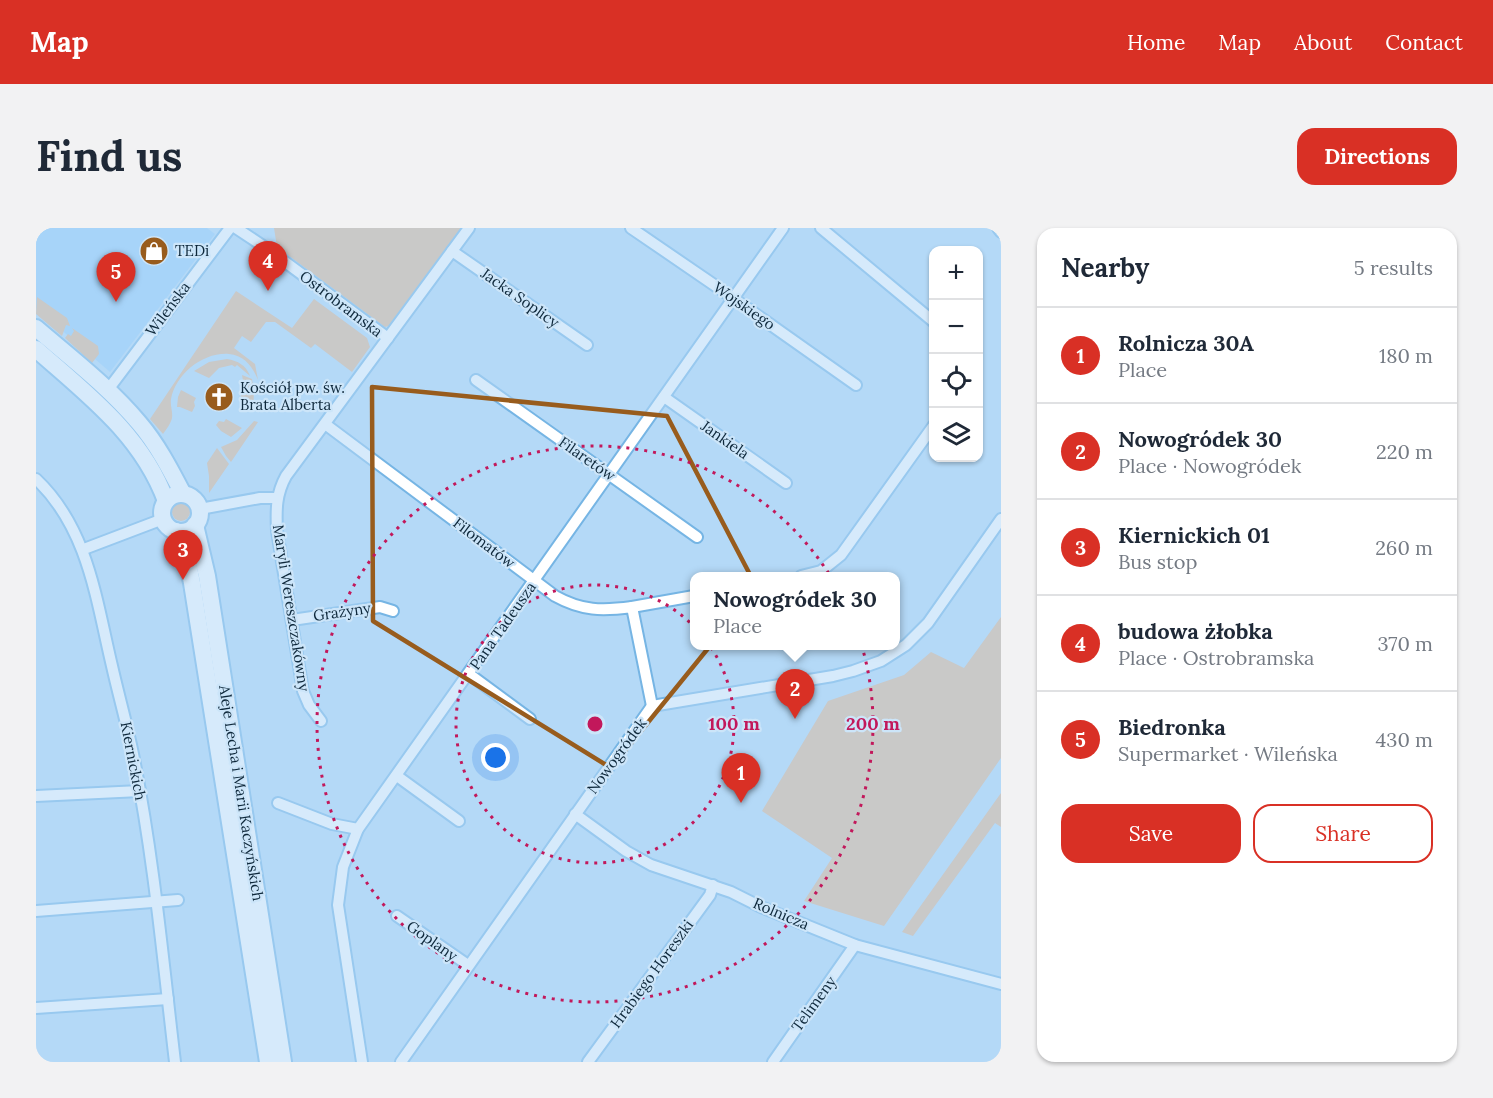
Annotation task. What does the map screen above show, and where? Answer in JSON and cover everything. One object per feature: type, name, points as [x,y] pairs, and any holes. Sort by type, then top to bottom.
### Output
[{"type":"main road","points":[[36,328],[107,391],[139,423],[153,441],[183,494]]},
{"type":"main road","points":[[36,349],[97,402],[125,431],[149,464],[166,501]]},
{"type":"main road","points":[[183,494],[192,497],[197,517],[185,531],[176,531],[163,519],[163,508],[166,501],[174,495],[183,494]]},
{"type":"main road","name":"Aleje Lecha i Marii Kaczyńskich","points":[[197,517],[284,1062]]},
{"type":"main road","name":"Aleje Lecha i Marii Kaczyńskich","points":[[176,531],[186,553],[192,583],[268,1062]]},
{"type":"street","name":"Wileńska","points":[[107,391],[230,228]]},
{"type":"street","name":"Ostrobramska","points":[[236,228],[388,338]]},
{"type":"street","name":"Maryli Wereszczakówny","points":[[321,721],[309,705],[303,691],[277,531],[279,488],[469,228]]},
{"type":"street","name":"Wojskiego","points":[[631,228],[856,385]]},
{"type":"street","name":"Pana Tadeusza","points":[[362,1062],[338,917],[343,867],[358,829],[735,299],[783,228]]},
{"type":"street","points":[[821,228],[929,319]]},
{"type":"street","points":[[998,228],[1001,232]]},
{"type":"street","name":"Jacka Soplicy","points":[[452,251],[587,345]]},
{"type":"street","name":"Filaretów","points":[[476,380],[697,537]]},
{"type":"street","name":"Jankiela","points":[[664,397],[786,483]]},
{"type":"street","name":"Filomatów","points":[[325,424],[534,582],[567,603],[581,608],[599,610],[632,607],[690,597]]},
{"type":"street","points":[[816,572],[841,555],[929,431]]},
{"type":"street","name":"Kiernickich","points":[[36,478],[62,511],[84,549],[132,748],[156,902],[175,1062]]},
{"type":"street","points":[[197,517],[260,498],[277,498]]},
{"type":"street","points":[[84,549],[163,519]]},
{"type":"street","name":"Nowogródek","points":[[900,649],[928,623],[1001,519]]},
{"type":"street","name":"Grażyny","points":[[291,620],[380,607],[393,611]]},
{"type":"street","points":[[632,607],[652,706]]},
{"type":"street","name":"Nowogródek","points":[[400,1062],[652,706],[843,674],[881,661],[898,650]]},
{"type":"street","points":[[468,674],[530,719]]},
{"type":"street","points":[[396,776],[459,821]]},
{"type":"street","points":[[36,796],[140,791]]},
{"type":"street","points":[[278,803],[332,824],[358,829]]},
{"type":"street","name":"Rolnicza","points":[[575,814],[640,860],[666,871],[713,885],[855,945],[1001,984]]},
{"type":"street","name":"Hrabiego Horeszki","points":[[588,1062],[710,896],[713,885]]},
{"type":"street","points":[[36,911],[178,900]]},
{"type":"street","name":"Goplany","points":[[397,916],[468,965]]},
{"type":"street","name":"Telimeny","points":[[773,1062],[855,945]]},
{"type":"street","points":[[36,1008],[168,999]]},
{"type":"highlighted area","points":[[372,387],[667,416],[757,588],[611,768],[373,621]]},
{"type":"shaded area","points":[[36,228],[207,228],[215,234],[110,372],[36,308]]},
{"type":"shaded area","points":[[274,228],[463,228],[392,325],[385,327],[277,247]]},
{"type":"shaded area","points":[[236,291],[292,328],[314,299],[367,338],[370,347],[352,372],[315,344],[311,348],[275,322],[266,322],[251,342],[242,336],[234,348],[255,364],[258,380],[247,362],[234,355],[219,354],[192,366],[174,390],[171,399],[172,418],[163,434],[150,419]]},
{"type":"shaded area","points":[[37,297],[67,318],[70,326],[66,325],[62,336],[36,314]]},
{"type":"shaded area","points":[[72,328],[98,346],[99,354],[92,363],[65,338],[68,334],[71,336],[74,331]]},
{"type":"shaded area","points":[[227,359],[241,364],[250,376],[237,365],[219,368],[209,378],[194,371],[209,362]]},
{"type":"shaded area","points":[[242,375],[252,379],[253,410],[239,400],[241,396],[239,392],[244,386]]},
{"type":"shaded area","points":[[181,390],[196,398],[192,412],[177,407]]},
{"type":"shaded area","points":[[226,419],[242,428],[231,437],[216,425],[219,421],[224,422]]},
{"type":"shaded area","points":[[254,421],[258,422],[231,462],[221,447],[237,440]]},
{"type":"shaded area","points":[[217,448],[229,464],[209,493],[207,463]]},
{"type":"shaded area","points":[[177,503],[185,503],[190,508],[188,519],[177,521],[172,516],[172,508]]},
{"type":"shaded area","points":[[1001,617],[1001,758],[884,926],[804,901],[832,858],[762,811],[828,701],[904,675],[931,652],[964,668]]},
{"type":"shaded area","points":[[1001,793],[1001,827],[995,823],[913,936],[902,932]]},
{"type":"place","name":"TEDi","points":[[154,251]]},
{"type":"place","name":"budowa żłobka","points":[[268,291]]},
{"type":"place","name":"Biedronka","points":[[116,302]]},
{"type":"place","name":"Kościół pw. św. Brata Alberta","points":[[219,397]]},
{"type":"place","name":"Kiernickich 01","points":[[183,580]]},
{"type":"place","name":"Nowogródek 30","points":[[795,719]]},
{"type":"place","name":"Rolnicza 30A","points":[[741,803]]}]
